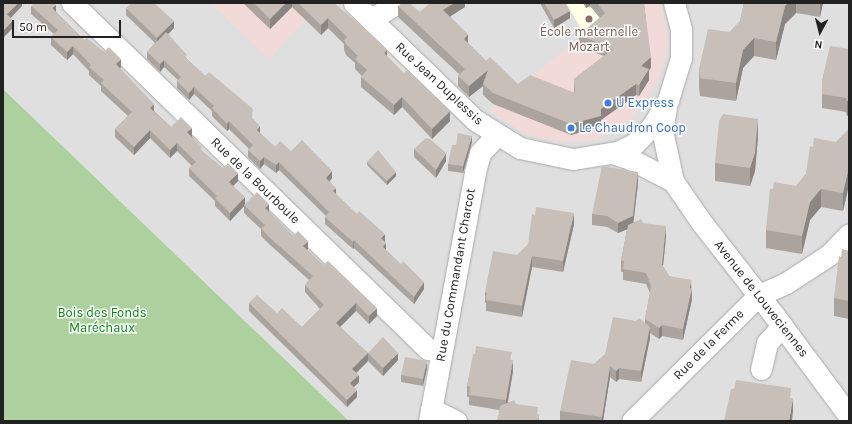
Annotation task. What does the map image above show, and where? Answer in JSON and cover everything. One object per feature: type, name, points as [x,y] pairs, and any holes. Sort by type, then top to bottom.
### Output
[{"type":"street","name":"Rue de la Bourboule","points":[[72,3],[435,350]]},
{"type":"street","name":"Rue Jean Duplessis","points":[[354,3],[372,19],[450,98],[497,135],[520,148],[574,159],[612,153],[634,144],[645,133],[668,100]]},
{"type":"street","points":[[372,19],[398,3]]},
{"type":"street","points":[[668,100],[681,58],[681,29],[674,3]]},
{"type":"street","name":"Avenue de Louveciennes","points":[[668,100],[662,130],[674,181],[702,223],[759,295],[849,416]]},
{"type":"street","name":"Rue du Commandant Charcot","points":[[430,415],[435,350],[475,172],[480,153],[497,135]]},
{"type":"street","name":"Avenue de Louveciennes","points":[[612,153],[630,159],[674,181]]},
{"type":"street","name":"Rue de la Ferme","points":[[632,421],[759,295],[786,283],[829,255],[849,234]]},
{"type":"street","points":[[761,369],[767,343],[782,326]]},
{"type":"street","points":[[430,415],[456,421]]},
{"type":"shaded area","points":[[3,3],[849,3],[849,421],[349,421],[3,89]]},
{"type":"shaded area","points":[[215,3],[321,3],[269,59],[213,5]]},
{"type":"shaded area","name":"École maternelle Mozart","points":[[566,3],[622,3],[584,34]]},
{"type":"shaded area","points":[[622,3],[661,3],[669,43],[657,84],[633,117],[611,133],[593,140],[564,142],[525,134],[490,111]]},
{"type":"green space","name":"Bois des Fonds Maréchaux","points":[[3,89],[349,421],[3,421]]},
{"type":"building","points":[[3,3],[18,3],[7,14],[13,20],[3,31]]},
{"type":"building","points":[[34,3],[54,3],[56,5],[52,8],[84,40],[87,38],[104,52],[109,47],[121,59],[116,64],[154,104],[150,108],[171,127],[181,117],[192,128],[187,132],[202,147],[200,149],[223,169],[228,163],[238,173],[229,182],[245,197],[230,213],[215,198],[217,196],[189,168],[196,162],[177,143],[170,150],[150,130],[134,147],[115,129],[132,112],[101,83],[104,80],[89,67],[91,65],[73,46],[67,52],[51,37],[58,30],[31,6]]},
{"type":"building","points":[[131,3],[154,3],[174,21],[157,38],[126,8]]},
{"type":"building","points":[[254,3],[286,3],[270,19]]},
{"type":"building","points":[[298,3],[334,3],[387,50],[384,53],[404,73],[407,70],[450,111],[432,129],[402,97],[394,105],[361,77],[367,70],[355,59],[358,56],[344,40],[347,37],[328,18],[321,25]]},
{"type":"building","points":[[402,3],[409,3],[420,12],[430,3],[454,3],[443,10],[468,34],[464,39],[486,61],[490,57],[518,84],[530,75],[575,93],[574,79],[613,49],[579,35],[605,13],[597,3],[644,3],[651,57],[641,66],[649,69],[639,85],[636,84],[601,109],[601,116],[571,124],[493,93],[483,84],[488,70],[469,86],[458,76],[465,69],[398,6]]},
{"type":"building","points":[[544,3],[565,3],[570,11],[554,20]]},
{"type":"building","points":[[744,3],[788,3],[785,6],[776,42],[754,38],[743,50],[736,83],[700,78],[699,69],[708,29],[730,32],[740,21]]},
{"type":"building","points":[[166,32],[187,55],[185,57],[205,76],[209,72],[253,109],[252,118],[260,126],[257,130],[275,147],[280,141],[291,151],[302,140],[332,171],[326,178],[336,188],[333,191],[357,214],[359,211],[385,234],[381,238],[386,243],[383,247],[401,264],[403,261],[424,282],[414,297],[354,240],[353,242],[325,217],[329,212],[279,162],[276,165],[264,157],[260,161],[248,150],[253,145],[229,121],[227,124],[212,108],[214,106],[194,87],[189,93],[177,81],[181,77],[164,60],[160,64],[147,52]]},
{"type":"building","points":[[830,46],[849,49],[849,100],[847,101],[846,98],[822,94],[822,80]]},
{"type":"building","points":[[723,114],[758,119],[755,153],[750,168],[715,163],[719,121]]},
{"type":"building","points":[[849,121],[849,167],[843,193],[821,189],[810,202],[802,236],[766,230],[770,189],[773,189],[774,182],[796,186],[806,174],[810,146],[813,147],[814,138],[836,142],[848,130]]},
{"type":"building","points":[[458,133],[472,136],[463,166],[448,164],[452,145],[456,145]]},
{"type":"building","points":[[426,138],[430,139],[446,153],[436,170],[414,149]]},
{"type":"building","points":[[378,150],[396,172],[387,181],[367,162]]},
{"type":"building","points":[[602,166],[638,172],[633,216],[618,223],[607,216],[592,214]]},
{"type":"building","points":[[257,192],[269,204],[265,208],[293,236],[298,231],[308,241],[303,246],[323,265],[328,261],[377,308],[369,316],[356,303],[336,323],[368,353],[352,369],[359,375],[350,383],[357,390],[347,400],[249,303],[257,295],[277,313],[282,308],[302,327],[324,305],[305,285],[313,276],[269,237],[261,228],[265,225],[244,205]]},
{"type":"building","points":[[536,207],[574,213],[563,261],[532,256],[522,306],[486,300],[487,293],[485,292],[493,251],[517,255],[528,244],[532,214],[535,215]]},
{"type":"building","points":[[641,219],[643,223],[666,226],[662,264],[669,276],[691,280],[690,288],[692,288],[683,329],[662,325],[659,328],[645,319],[651,286],[646,273],[623,269],[624,261],[621,261],[628,225]]},
{"type":"building","points":[[842,249],[849,251],[849,301],[834,298],[839,256],[841,257]]},
{"type":"building","points":[[613,317],[636,321],[639,318],[650,327],[641,371],[619,368],[616,371],[610,366],[602,417],[560,411],[571,360],[594,364],[605,354]]},
{"type":"building","points":[[383,337],[398,353],[383,368],[368,353]]},
{"type":"building","points":[[476,346],[512,352],[510,360],[513,360],[506,400],[469,395],[470,387],[467,386]]},
{"type":"building","points":[[405,357],[427,361],[423,379],[401,375]]},
{"type":"building","points":[[736,380],[791,388],[790,398],[793,398],[789,421],[724,421],[731,389],[734,389]]},
{"type":"building","points":[[514,400],[516,404],[538,407],[538,421],[497,421],[500,406]]},
{"type":"place","name":"École maternelle Mozart","points":[[589,19]]},
{"type":"place","name":"U Express","points":[[608,103]]},
{"type":"place","name":"Le Chaudron Coop","points":[[571,128]]}]
